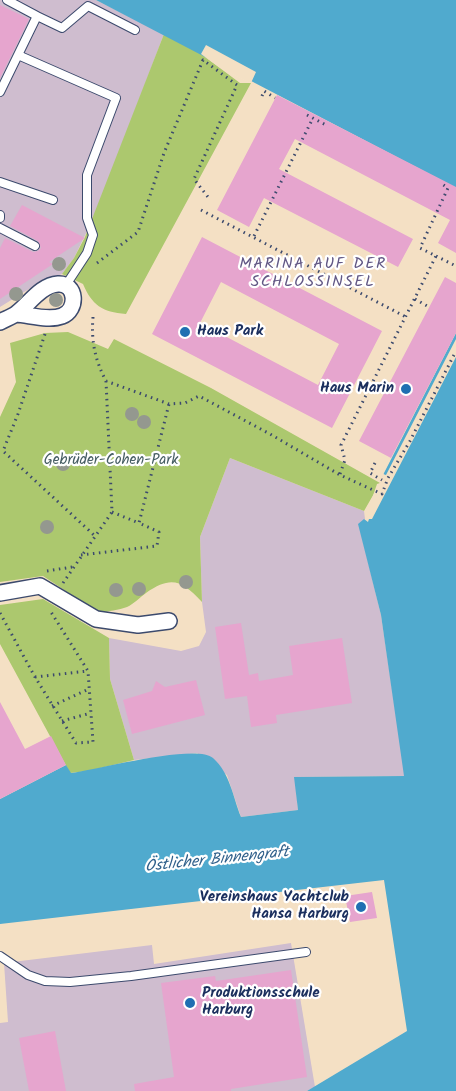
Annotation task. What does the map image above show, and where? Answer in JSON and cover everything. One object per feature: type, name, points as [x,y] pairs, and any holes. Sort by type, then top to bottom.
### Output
[{"type":"street","points":[[0,322],[16,314],[47,288],[57,284],[66,285],[72,291],[73,307],[65,315],[48,317],[16,314]]},
{"type":"street","points":[[0,593],[40,586],[96,620],[138,625],[169,621]]},
{"type":"lane","points":[[7,0],[62,28],[88,6],[135,30]]},
{"type":"lane","points":[[0,92],[37,16]]},
{"type":"lane","points":[[18,55],[116,98],[87,175],[87,218],[93,235],[87,253],[66,285]]},
{"type":"lane","points":[[0,182],[53,200]]},
{"type":"lane","points":[[0,228],[35,246]]},
{"type":"lane","points":[[0,956],[28,975],[45,981],[70,981],[131,976],[306,952]]},
{"type":"path","points":[[92,267],[138,232],[164,153],[203,60],[237,85],[194,179],[208,196]]},
{"type":"path","points":[[262,96],[264,91],[275,98]]},
{"type":"path","points":[[307,115],[326,124]]},
{"type":"path","points":[[254,236],[313,118]]},
{"type":"path","points":[[441,184],[448,188],[420,248],[456,266]]},
{"type":"path","points":[[201,210],[406,317]]},
{"type":"path","points":[[340,475],[345,460],[341,445],[436,256]]},
{"type":"path","points":[[415,299],[429,307]]},
{"type":"path","points":[[48,317],[47,328],[2,453],[95,536]]},
{"type":"path","points":[[0,613],[35,677],[76,743],[93,742],[88,671],[48,607],[112,512],[106,381],[96,360],[92,332],[93,317]]},
{"type":"path","points":[[106,381],[169,404],[185,403],[199,396],[340,475],[382,494],[388,478],[410,441],[456,351]]},
{"type":"path","points":[[139,523],[169,404]]},
{"type":"path","points":[[375,463],[370,473],[382,480]]},
{"type":"path","points":[[81,555],[157,546],[159,532],[112,512]]},
{"type":"path","points":[[35,677],[88,671]]},
{"type":"path","points":[[52,706],[89,689]]},
{"type":"path","points":[[62,721],[91,713]]},
{"type":"shaded area","points":[[0,0],[96,0],[164,34],[96,213],[74,258],[62,274],[37,284],[0,307]]},
{"type":"shaded area","points":[[230,458],[364,511],[365,519],[359,525],[381,615],[405,776],[295,777],[298,810],[241,817],[227,775],[197,753],[134,760],[110,679],[109,638],[181,651],[199,646],[206,632],[202,602],[200,537]]},
{"type":"shaded area","points":[[291,943],[315,1087],[307,1091],[0,1091],[0,1023],[8,1022],[4,963],[152,945],[154,964]]},
{"type":"green space","points":[[164,34],[201,54],[240,83],[251,83],[126,314],[118,313],[99,306],[90,297],[83,284],[62,274],[85,237]]},
{"type":"green space","name":"Gebrüder-Cohen-Park","points":[[68,332],[108,349],[114,339],[211,388],[380,483],[364,511],[230,458],[200,537],[202,602],[182,585],[170,582],[155,587],[127,607],[99,613],[43,576],[0,582],[0,417],[16,382],[10,343],[45,333]]},
{"type":"green space","points":[[43,599],[109,638],[110,679],[134,760],[70,773],[0,644],[0,605]]},
{"type":"water","points":[[96,0],[456,0],[456,188]]},
{"type":"water","name":"Östlicher Binnengraft","points":[[456,333],[456,1091],[307,1091],[407,1031],[384,880],[0,924],[0,799],[66,765],[71,773],[167,755],[203,754],[213,758],[227,778],[241,817],[298,810],[294,777],[404,776],[381,615],[358,524],[364,519],[368,522],[384,473]]},
{"type":"pier","points":[[206,45],[256,72],[251,83],[219,67],[201,54]]},
{"type":"pier","points":[[456,339],[456,357],[372,519],[365,519],[377,484],[380,483],[383,474],[386,475]]},
{"type":"building","points":[[0,5],[29,19],[0,78]]},
{"type":"building","points":[[277,95],[456,187],[456,253],[438,243],[450,220],[295,139],[279,169],[413,239],[398,267],[264,198],[249,227],[217,210]]},
{"type":"building","points":[[22,205],[85,238],[49,262],[53,264],[0,299],[0,248],[5,238],[33,252],[41,248],[38,241],[10,226]]},
{"type":"building","name":"Haus Park","points":[[202,237],[382,331],[332,428],[152,334]],"holes":[[[221,282],[339,344],[318,385],[200,323]]]},
{"type":"building","name":"Haus Marin","points":[[445,277],[456,283],[456,333],[391,458],[359,441]]},
{"type":"building","points":[[241,623],[249,675],[258,673],[259,681],[293,675],[289,646],[342,638],[352,703],[276,715],[277,723],[251,727],[247,696],[225,699],[215,627]]},
{"type":"building","points":[[196,680],[205,715],[132,734],[123,700],[152,691],[156,681],[165,687]]},
{"type":"building","points":[[0,702],[25,749],[51,736],[66,765],[0,799]]},
{"type":"building","name":"Vereinshaus Yachtclub Hansa Harburg","points":[[372,892],[377,918],[350,922],[345,896]]},
{"type":"building","points":[[291,970],[307,1077],[231,1089],[231,1091],[135,1091],[134,1084],[174,1077],[161,983],[215,976],[216,981]]},
{"type":"building","points":[[55,1031],[66,1091],[29,1091],[19,1038]]},
{"type":"place","name":"Haus Park","points":[[185,332]]},
{"type":"place","name":"Haus Marin","points":[[406,389]]},
{"type":"place","name":"Vereinshaus Yachtclub Hansa Harburg","points":[[361,907]]},
{"type":"place","name":"Produktionsschule Harburg","points":[[190,1003]]},
{"type":"district","name":"MARINA AUF DER SCHLOSSINSEL","points":[[313,274]]}]
